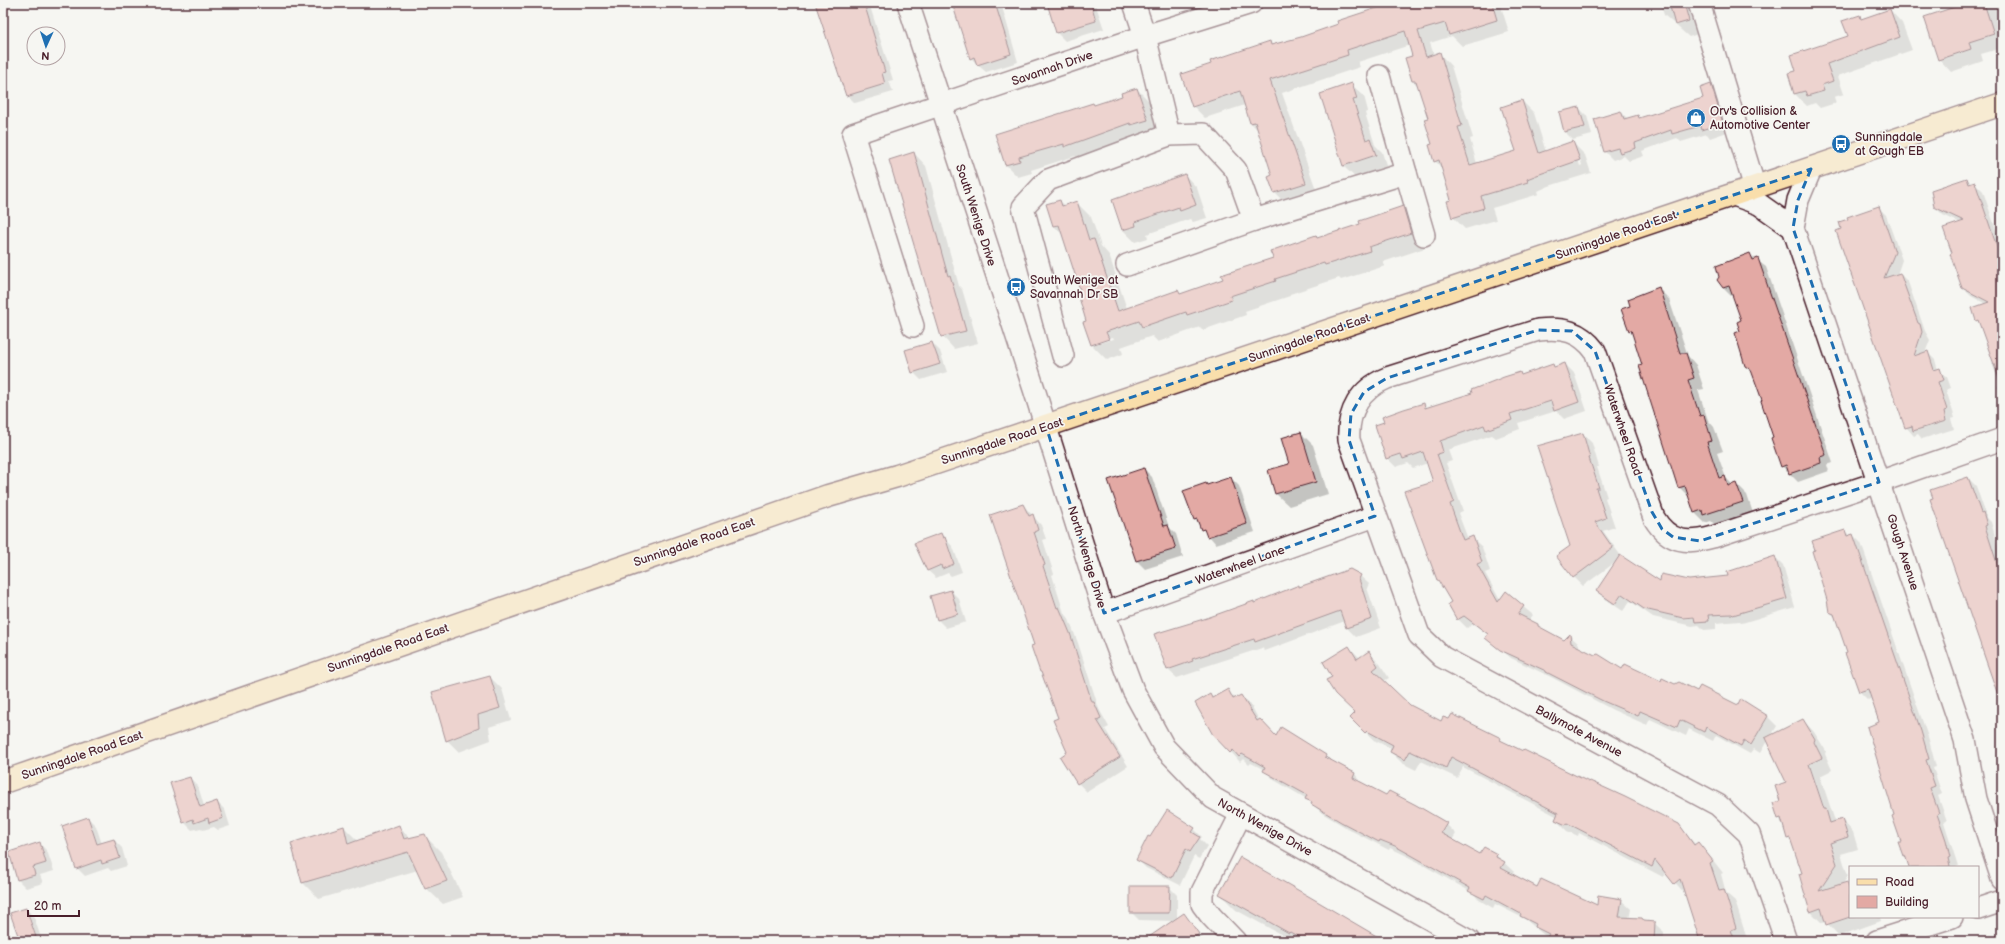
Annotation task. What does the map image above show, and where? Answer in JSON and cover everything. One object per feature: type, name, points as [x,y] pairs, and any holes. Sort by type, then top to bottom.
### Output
[{"type":"main road","name":"Sunningdale Road East","points":[[3,782],[828,496],[897,476],[2002,104]]},
{"type":"street","name":"South Wenige Drive","points":[[908,3],[1046,426]]},
{"type":"street","points":[[1134,3],[1145,36],[1169,135]]},
{"type":"street","name":"Savannah Drive","points":[[913,326],[853,134],[1145,36],[1251,3]]},
{"type":"street","points":[[1699,3],[1754,188]]},
{"type":"street","points":[[1379,76],[1424,235]]},
{"type":"street","points":[[1063,356],[1023,207],[1048,180],[1169,135],[1203,134],[1236,170],[1254,220]]},
{"type":"street","name":"Gough Avenue","points":[[1811,169],[1798,200],[1793,228],[1965,740],[1976,799],[2002,879]]},
{"type":"street","points":[[1127,265],[1254,220],[1406,173]]},
{"type":"street","points":[[1734,195],[1759,204],[1793,228]]},
{"type":"street","name":"Waterwheel Road","points":[[1375,516],[1349,440],[1351,414],[1364,392],[1379,381],[1387,378],[1538,330],[1552,328],[1562,328],[1581,336],[1596,351],[1652,512],[1662,529],[1673,537],[1686,541],[1700,541],[1879,482],[2002,439]]},
{"type":"street","name":"North Wenige Drive","points":[[1046,426],[1104,613],[1133,690],[1164,747],[1213,798],[1469,941]]},
{"type":"street","name":"Waterwheel Lane","points":[[1104,613],[1375,516]]},
{"type":"street","name":"Ballymote Avenue","points":[[1375,516],[1419,635],[1442,657],[1718,805],[1749,834],[1786,941]]},
{"type":"street","points":[[1235,941],[1211,916],[1202,904],[1202,892],[1241,814]]},
{"type":"street","points":[[1979,908],[2002,901]]},
{"type":"street","points":[[1877,941],[1949,918]]},
{"type":"highlighted area","points":[[1811,169],[1798,200],[1793,228],[1879,482],[1700,541],[1673,537],[1662,529],[1652,512],[1595,351],[1572,331],[1538,330],[1387,378],[1364,392],[1351,414],[1349,440],[1375,516],[1104,613],[1046,426]]},
{"type":"green space","points":[[289,935],[315,941],[282,941]]},
{"type":"building","points":[[815,3],[864,3],[885,72],[882,73],[885,84],[846,96]]},
{"type":"building","points":[[952,3],[995,3],[1011,54],[977,65],[974,57],[970,59]]},
{"type":"building","points":[[1047,3],[1091,3],[1096,21],[1056,33]]},
{"type":"building","points":[[1392,3],[1492,3],[1497,20],[1449,35],[1445,23],[1418,31],[1426,57],[1440,52],[1462,126],[1458,127],[1470,165],[1516,151],[1501,107],[1522,100],[1539,153],[1573,141],[1580,160],[1527,179],[1528,182],[1481,196],[1484,208],[1452,218],[1447,201],[1451,200],[1439,160],[1434,162],[1429,145],[1432,144],[1424,119],[1428,118],[1416,81],[1412,81],[1405,58],[1412,56],[1405,31],[1347,50],[1348,55],[1270,80],[1306,183],[1274,193],[1268,177],[1272,175],[1255,122],[1250,123],[1240,91],[1192,107],[1181,74],[1211,64],[1210,61],[1270,41],[1271,45],[1301,37],[1338,24],[1337,21]]},
{"type":"building","points":[[1669,3],[1684,3],[1689,21],[1675,25]]},
{"type":"building","points":[[1967,3],[1984,3],[1994,34],[1969,42],[1971,49],[1938,60],[1924,17]]},
{"type":"building","points":[[1890,9],[1900,37],[1827,64],[1833,81],[1822,85],[1824,91],[1807,96],[1805,91],[1794,94],[1788,73],[1796,71],[1791,55],[1848,36],[1842,21],[1860,15],[1861,19]]},
{"type":"building","points":[[1352,83],[1357,99],[1353,100],[1366,140],[1370,138],[1376,155],[1343,166],[1320,94]]},
{"type":"building","points":[[1711,84],[1723,123],[1701,130],[1700,126],[1672,134],[1671,130],[1635,143],[1636,148],[1620,153],[1618,148],[1604,152],[1594,119],[1621,111],[1624,119],[1638,115],[1639,118],[1703,98],[1700,88]]},
{"type":"building","points":[[1137,88],[1148,120],[1131,125],[1130,123],[1064,147],[1064,144],[1019,157],[1020,161],[1005,165],[995,134],[1093,103],[1094,105],[1122,96],[1121,93]]},
{"type":"building","points":[[1579,107],[1585,127],[1564,132],[1559,112]]},
{"type":"building","points":[[914,152],[948,276],[950,275],[966,331],[941,337],[889,160]]},
{"type":"building","points":[[1185,174],[1196,205],[1180,211],[1179,207],[1135,222],[1136,226],[1122,230],[1112,200]]},
{"type":"building","points":[[1967,178],[1969,184],[1975,182],[2002,262],[2002,381],[2000,381],[1978,320],[1976,321],[1972,308],[1989,302],[1962,288],[1943,228],[1964,221],[1934,207],[1931,190]]},
{"type":"building","points":[[1060,200],[1062,206],[1077,201],[1089,240],[1094,239],[1118,311],[1178,290],[1180,294],[1223,279],[1221,275],[1273,258],[1270,251],[1316,235],[1317,238],[1360,224],[1359,221],[1403,206],[1411,233],[1369,247],[1370,251],[1325,265],[1324,263],[1275,279],[1276,281],[1230,296],[1232,300],[1187,315],[1186,312],[1142,327],[1139,321],[1106,332],[1109,339],[1091,345],[1083,322],[1086,321],[1078,294],[1081,293],[1059,225],[1053,226],[1046,204]]},
{"type":"building","points":[[1879,206],[1895,252],[1884,278],[1900,273],[1922,332],[1914,356],[1928,351],[1934,370],[1940,368],[1944,380],[1938,382],[1947,410],[1944,411],[1946,421],[1913,431],[1912,426],[1905,428],[1836,231],[1841,229],[1839,222],[1848,219],[1847,217]]},
{"type":"building","points":[[1750,253],[1753,260],[1758,258],[1826,455],[1820,457],[1821,463],[1789,474],[1786,465],[1781,467],[1771,438],[1773,437],[1761,401],[1762,400],[1751,370],[1745,366],[1735,333],[1740,331],[1737,322],[1741,320],[1729,286],[1723,288],[1717,280],[1719,277],[1716,266]]},
{"type":"building","points":[[1659,287],[1680,353],[1686,353],[1694,378],[1688,380],[1700,416],[1704,415],[1712,441],[1707,442],[1719,478],[1725,476],[1728,486],[1736,483],[1743,502],[1703,515],[1702,510],[1694,513],[1685,486],[1678,488],[1639,366],[1642,365],[1631,330],[1629,331],[1621,309],[1630,306],[1628,299]]},
{"type":"building","points":[[932,342],[940,364],[912,373],[905,350]]},
{"type":"building","points":[[1565,363],[1579,402],[1554,411],[1551,401],[1510,414],[1512,420],[1486,430],[1484,425],[1440,441],[1443,452],[1437,454],[1454,502],[1450,504],[1463,540],[1473,536],[1482,562],[1477,564],[1498,602],[1506,591],[1524,606],[1518,614],[1538,624],[1538,626],[1564,640],[1570,634],[1571,643],[1595,655],[1598,654],[1622,669],[1625,664],[1661,681],[1662,678],[1675,684],[1679,682],[1697,691],[1700,686],[1738,705],[1741,699],[1768,716],[1751,745],[1744,740],[1741,746],[1706,727],[1704,732],[1680,720],[1677,727],[1640,711],[1638,716],[1603,701],[1546,671],[1500,650],[1485,638],[1488,634],[1464,616],[1457,620],[1448,604],[1451,602],[1437,580],[1404,491],[1433,482],[1423,452],[1403,459],[1401,454],[1386,459],[1375,425],[1384,422],[1382,417],[1404,409],[1424,403],[1425,408],[1472,393],[1471,390],[1504,377],[1520,372],[1521,375],[1553,364],[1554,367]]},
{"type":"building","points":[[1301,432],[1316,482],[1275,494],[1268,470],[1289,464],[1281,438]]},
{"type":"building","points":[[1583,433],[1589,458],[1599,488],[1596,488],[1606,518],[1595,522],[1613,548],[1573,578],[1556,556],[1570,546],[1537,446]]},
{"type":"building","points":[[1144,468],[1164,526],[1168,525],[1176,549],[1136,561],[1108,480]]},
{"type":"building","points":[[1231,477],[1247,524],[1207,537],[1204,529],[1201,530],[1197,519],[1194,520],[1183,491],[1206,483],[1207,485]]},
{"type":"building","points":[[1968,477],[1981,513],[1983,512],[1987,525],[1985,526],[2002,579],[2002,701],[2000,701],[1930,499],[1933,498],[1930,490]]},
{"type":"building","points":[[1023,504],[1029,516],[1033,514],[1038,530],[1034,532],[1045,565],[1043,566],[1057,608],[1059,607],[1070,633],[1092,702],[1094,702],[1101,718],[1097,720],[1120,757],[1077,784],[1060,757],[1067,752],[1053,720],[1058,718],[1031,646],[1034,645],[990,515]]},
{"type":"building","points":[[1845,530],[1847,536],[1853,534],[1921,731],[1929,759],[1926,760],[1935,786],[1930,788],[1939,813],[1937,814],[1946,840],[1950,857],[1948,858],[1950,866],[1909,866],[1905,855],[1903,856],[1898,842],[1901,842],[1892,816],[1894,815],[1867,727],[1879,722],[1868,689],[1859,692],[1845,653],[1847,652],[1834,614],[1829,612],[1827,600],[1812,551],[1815,550],[1812,541]]},
{"type":"building","points":[[941,533],[943,538],[945,537],[954,564],[942,569],[941,565],[927,571],[914,543]]},
{"type":"building","points":[[1620,555],[1660,581],[1661,574],[1689,580],[1728,576],[1727,572],[1775,556],[1787,599],[1733,615],[1708,615],[1709,621],[1695,622],[1694,617],[1683,618],[1644,609],[1622,594],[1615,604],[1596,591]]},
{"type":"building","points":[[1350,569],[1361,575],[1359,579],[1372,619],[1346,628],[1340,611],[1255,642],[1254,639],[1192,659],[1193,661],[1167,670],[1154,634],[1207,618],[1254,601],[1254,603],[1299,585],[1299,587]]},
{"type":"building","points":[[951,590],[958,614],[937,620],[930,596]]},
{"type":"building","points":[[1349,646],[1357,659],[1369,651],[1378,666],[1373,670],[1410,705],[1441,721],[1443,717],[1449,719],[1452,714],[1501,738],[1500,740],[1589,782],[1590,781],[1625,797],[1679,824],[1694,845],[1698,842],[1713,861],[1710,863],[1719,890],[1724,889],[1736,928],[1731,930],[1735,941],[1700,941],[1680,879],[1674,884],[1655,860],[1652,867],[1567,823],[1566,825],[1555,820],[1558,813],[1451,757],[1446,768],[1410,751],[1405,760],[1390,752],[1393,745],[1367,731],[1365,733],[1350,718],[1355,713],[1335,694],[1326,680],[1332,677],[1323,662]]},
{"type":"building","points":[[490,676],[500,708],[478,715],[479,728],[446,741],[432,692]]},
{"type":"building","points":[[1228,689],[1233,699],[1241,695],[1257,721],[1260,719],[1276,736],[1281,727],[1326,755],[1325,757],[1355,773],[1353,778],[1386,795],[1389,791],[1447,823],[1441,833],[1479,854],[1484,847],[1497,854],[1496,857],[1505,862],[1501,868],[1537,887],[1541,879],[1597,905],[1598,895],[1622,899],[1619,917],[1642,918],[1644,921],[1655,922],[1654,941],[1557,941],[1547,937],[1549,934],[1535,927],[1536,924],[1520,916],[1521,914],[1486,895],[1484,899],[1468,891],[1470,888],[1395,846],[1380,840],[1379,842],[1341,822],[1311,804],[1312,802],[1305,799],[1307,795],[1263,771],[1265,767],[1242,754],[1239,757],[1233,750],[1230,753],[1213,735],[1195,703],[1210,694],[1212,698]]},
{"type":"building","points":[[1803,719],[1815,739],[1814,742],[1822,758],[1809,764],[1824,809],[1826,809],[1830,823],[1842,819],[1848,837],[1830,843],[1837,864],[1819,891],[1847,882],[1849,887],[1849,917],[1826,925],[1821,908],[1810,912],[1799,874],[1802,873],[1790,838],[1787,839],[1781,818],[1778,819],[1773,803],[1780,801],[1775,786],[1786,782],[1765,738]]},
{"type":"building","points":[[190,777],[200,807],[217,801],[223,818],[209,823],[208,818],[194,823],[193,819],[183,823],[170,783]]},
{"type":"building","points":[[1167,810],[1195,828],[1192,832],[1200,837],[1190,852],[1186,849],[1172,878],[1136,860],[1148,836],[1150,837]]},
{"type":"building","points":[[88,817],[97,844],[114,839],[120,858],[102,864],[101,860],[76,869],[62,826]]},
{"type":"building","points":[[399,825],[404,839],[425,834],[447,881],[425,889],[408,852],[302,883],[291,843],[344,826],[348,844]]},
{"type":"building","points":[[40,842],[46,863],[33,867],[35,875],[17,880],[9,852]]},
{"type":"building","points":[[1240,857],[1385,941],[1306,941],[1219,894]]},
{"type":"building","points":[[1130,886],[1170,886],[1169,913],[1130,913]]},
{"type":"building","points":[[26,908],[36,937],[20,941],[10,913]]},
{"type":"building","points":[[1184,913],[1199,934],[1189,941],[1143,941]]},
{"type":"place","name":"Orv's Collision & Automotive Center","points":[[1696,118]]},
{"type":"place","name":"Sunningdale at Gough EB","points":[[1841,144]]},
{"type":"place","name":"South Wenige at Savannah Dr SB","points":[[1016,287]]}]
